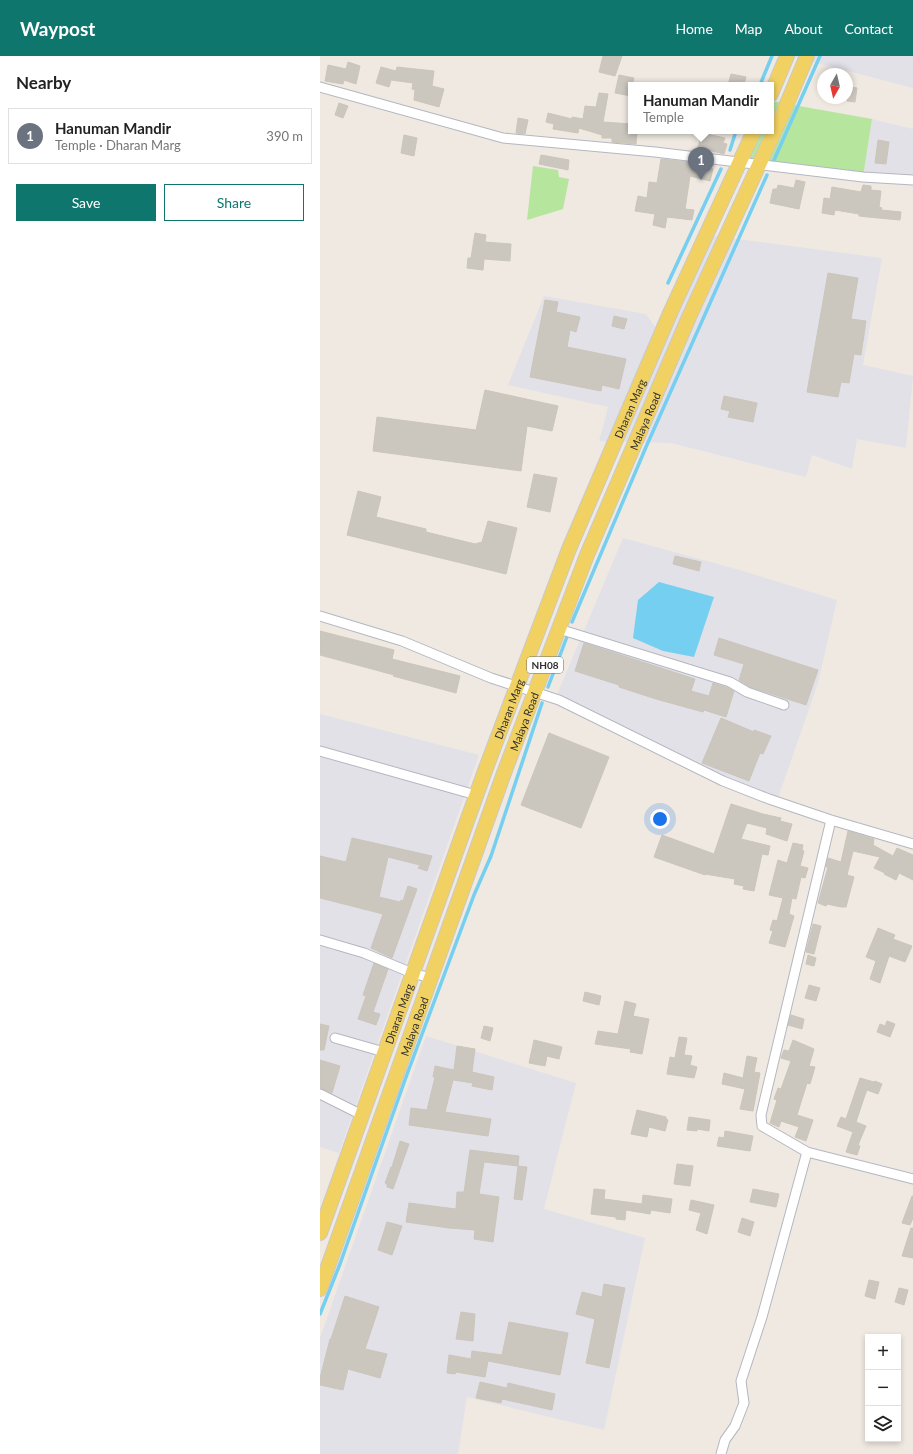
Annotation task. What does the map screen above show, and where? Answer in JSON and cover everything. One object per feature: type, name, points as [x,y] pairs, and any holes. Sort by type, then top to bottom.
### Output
[{"type":"main road","points":[[774,87],[787,56]]},
{"type":"main road","name":"Malaya Road","points":[[774,131],[807,56]]},
{"type":"main road","name":"Dharan Marg","points":[[320,1233],[476,795],[566,556],[671,311],[753,134]]},
{"type":"main road","name":"Malaya Road","points":[[320,1289],[504,773],[587,555],[689,317],[773,134]]},
{"type":"main road","points":[[583,517],[600,524]]},
{"type":"street","points":[[320,87],[503,138],[740,162],[863,177],[913,180]]},
{"type":"street","points":[[320,616],[402,641],[491,678],[559,700],[723,781],[769,799],[831,820],[913,844]]},
{"type":"street","points":[[559,629],[589,637],[730,682],[747,692],[784,705]]},
{"type":"street","points":[[320,751],[476,795]]},
{"type":"street","points":[[831,820],[762,1115],[762,1126],[807,1152],[913,1179]]},
{"type":"street","points":[[320,940],[364,953],[412,973],[431,978]]},
{"type":"street","points":[[335,1038],[384,1052]]},
{"type":"street","points":[[320,1094],[362,1115]]},
{"type":"street","points":[[721,1454],[725,1440],[735,1426],[744,1403],[741,1381],[762,1317],[807,1152]]},
{"type":"shaded area","points":[[790,56],[913,56],[913,88],[853,72],[853,68],[836,68]]},
{"type":"shaded area","points":[[872,119],[913,129],[913,180],[863,177]]},
{"type":"shaded area","points":[[706,235],[882,258],[863,365],[913,376],[906,448],[857,439],[852,469],[812,455],[806,477],[671,443],[624,442],[671,311]]},
{"type":"shaded area","points":[[544,296],[646,314],[656,328],[614,442],[599,441],[608,407],[508,385]]},
{"type":"shaded area","points":[[623,538],[736,569],[837,600],[818,683],[778,798],[722,780],[556,697]]},
{"type":"shaded area","points":[[320,714],[479,755],[339,1153],[320,1147]]},
{"type":"shaded area","points":[[426,1036],[576,1083],[544,1209],[645,1238],[604,1430],[467,1397],[458,1454],[320,1454],[320,1338]]},
{"type":"green space","points":[[774,102],[872,119],[863,177],[740,162],[753,134],[774,134]]},
{"type":"green space","points":[[533,166],[558,170],[559,177],[569,179],[563,209],[527,220]]},
{"type":"water","points":[[659,582],[714,597],[694,657],[663,651],[633,638],[638,600]]},
{"type":"building","points":[[603,56],[622,56],[615,76],[599,72]]},
{"type":"building","points":[[348,62],[360,66],[356,84],[344,80],[343,84],[325,81],[328,65],[346,69]]},
{"type":"building","points":[[381,67],[396,71],[397,67],[434,71],[432,86],[444,89],[439,107],[414,100],[415,90],[412,89],[413,83],[391,80],[389,87],[376,83]]},
{"type":"building","points":[[731,74],[746,77],[745,82],[729,82]]},
{"type":"building","points":[[619,75],[634,78],[633,82],[628,82],[628,95],[615,93]]},
{"type":"building","points":[[853,87],[857,88],[855,102],[853,102]]},
{"type":"building","points":[[599,93],[608,94],[603,122],[628,124],[628,134],[637,134],[636,144],[612,142],[612,138],[602,138],[602,135],[579,128],[578,133],[553,129],[554,124],[546,122],[548,113],[572,119],[572,117],[583,119],[585,106],[596,107]]},
{"type":"building","points":[[339,103],[348,106],[343,118],[335,115]]},
{"type":"building","points":[[518,118],[528,120],[525,134],[516,133]]},
{"type":"building","points":[[702,134],[725,138],[723,143],[727,144],[724,154],[708,150],[707,152],[697,151]]},
{"type":"building","points":[[404,135],[417,138],[414,156],[401,153]]},
{"type":"building","points":[[878,140],[889,142],[886,164],[875,163]]},
{"type":"building","points":[[541,155],[569,160],[568,170],[539,164]]},
{"type":"building","points":[[661,159],[705,164],[704,167],[713,169],[710,181],[690,176],[685,209],[694,210],[692,220],[667,217],[665,228],[653,225],[655,214],[635,211],[638,196],[647,198],[649,182],[657,183]]},
{"type":"building","points":[[796,180],[805,182],[799,209],[770,203],[773,189],[777,189],[778,185],[794,188]]},
{"type":"building","points":[[863,185],[871,186],[871,190],[881,191],[879,207],[882,208],[881,210],[901,212],[900,220],[859,216],[859,214],[835,210],[834,215],[822,213],[824,198],[830,199],[832,187],[861,192]]},
{"type":"building","points":[[475,233],[486,235],[485,242],[511,244],[510,261],[484,259],[483,270],[467,268],[468,258],[471,258]]},
{"type":"building","points":[[828,273],[858,278],[851,319],[866,321],[861,355],[854,354],[849,383],[841,382],[838,397],[807,392]]},
{"type":"building","points":[[545,300],[558,302],[556,312],[580,317],[576,332],[570,330],[567,347],[626,359],[619,389],[602,385],[601,391],[530,377]]},
{"type":"building","points":[[614,316],[627,319],[624,329],[612,326]]},
{"type":"building","points":[[485,390],[558,406],[552,431],[527,426],[521,471],[373,451],[377,417],[476,430]]},
{"type":"building","points":[[724,396],[757,403],[753,422],[728,417],[730,411],[721,409]]},
{"type":"building","points":[[534,474],[557,478],[550,512],[527,507]]},
{"type":"building","points":[[358,491],[381,497],[376,517],[426,529],[426,532],[475,544],[482,542],[488,521],[517,528],[506,574],[347,535]]},
{"type":"building","points":[[675,556],[701,562],[699,571],[673,564]]},
{"type":"building","points":[[320,631],[394,650],[392,659],[460,676],[456,693],[320,655]]},
{"type":"building","points":[[719,638],[818,670],[806,705],[750,687],[739,680],[744,664],[714,655]]},
{"type":"building","points":[[584,643],[695,679],[691,691],[709,696],[713,683],[734,691],[726,717],[704,710],[703,712],[656,699],[575,671]]},
{"type":"building","points":[[721,718],[754,732],[754,730],[771,736],[763,754],[760,753],[749,781],[702,763]]},
{"type":"building","points":[[549,733],[609,757],[581,828],[521,805]]},
{"type":"building","points":[[731,804],[781,818],[780,821],[792,824],[787,841],[766,834],[767,828],[747,823],[741,839],[770,846],[768,855],[762,854],[754,891],[743,889],[744,886],[734,884],[735,879],[705,875],[654,857],[662,835],[714,854]]},
{"type":"building","points":[[848,831],[874,839],[873,845],[893,856],[897,848],[913,855],[913,880],[899,873],[896,880],[874,868],[880,857],[853,851],[847,875],[854,877],[846,907],[827,904],[826,906],[818,903],[828,867],[826,867],[828,858],[841,862]]},
{"type":"building","points":[[352,838],[432,856],[427,871],[418,868],[420,865],[388,857],[379,897],[400,902],[401,900],[403,901],[408,886],[417,889],[392,958],[371,948],[383,914],[320,898],[320,856],[346,862]]},
{"type":"building","points":[[793,843],[803,845],[802,850],[804,851],[800,866],[808,868],[805,878],[801,877],[796,899],[792,898],[789,914],[794,916],[785,947],[769,943],[773,931],[770,930],[773,920],[777,921],[783,898],[769,895],[778,860],[787,863]]},
{"type":"building","points":[[813,924],[821,926],[814,954],[806,952]]},
{"type":"building","points":[[878,928],[895,935],[893,939],[912,946],[905,962],[889,956],[880,983],[870,979],[876,961],[866,957]]},
{"type":"building","points":[[808,955],[816,958],[814,966],[806,964]]},
{"type":"building","points":[[374,963],[388,969],[373,1012],[380,1014],[376,1025],[358,1019],[366,996],[363,995]]},
{"type":"building","points":[[809,985],[820,988],[816,1001],[805,998]]},
{"type":"building","points":[[585,992],[601,996],[599,1005],[583,1001]]},
{"type":"building","points":[[625,1001],[636,1004],[633,1016],[649,1019],[642,1054],[630,1052],[631,1049],[595,1044],[598,1031],[618,1034]]},
{"type":"building","points":[[791,1015],[804,1019],[802,1029],[788,1025]]},
{"type":"building","points":[[887,1021],[895,1024],[890,1037],[877,1032],[880,1024],[885,1026]]},
{"type":"building","points":[[320,1024],[329,1026],[324,1050],[320,1050]]},
{"type":"building","points":[[484,1026],[493,1028],[490,1041],[481,1038]]},
{"type":"building","points":[[679,1037],[687,1038],[684,1055],[692,1056],[690,1065],[697,1067],[694,1078],[667,1074],[670,1057],[675,1058]]},
{"type":"building","points":[[534,1040],[562,1047],[559,1059],[547,1056],[545,1066],[529,1063]]},
{"type":"building","points":[[793,1040],[814,1049],[809,1066],[815,1067],[810,1084],[807,1083],[797,1115],[813,1120],[806,1141],[795,1137],[799,1127],[781,1121],[779,1127],[770,1123],[777,1100],[774,1099],[778,1088],[781,1089],[791,1061],[781,1058],[784,1050],[789,1051]]},
{"type":"building","points":[[457,1046],[475,1049],[472,1072],[494,1077],[492,1090],[472,1086],[473,1083],[453,1080],[445,1112],[491,1119],[488,1136],[409,1125],[411,1108],[427,1110],[435,1077],[433,1077],[435,1066],[454,1070]]},
{"type":"building","points":[[747,1056],[757,1058],[754,1072],[760,1073],[753,1111],[740,1109],[745,1089],[722,1084],[724,1073],[743,1078]]},
{"type":"building","points":[[320,1060],[340,1066],[332,1093],[320,1088]]},
{"type":"building","points":[[860,1078],[882,1084],[878,1094],[867,1090],[865,1095],[856,1122],[866,1126],[858,1145],[860,1146],[857,1155],[846,1152],[853,1132],[837,1126],[841,1117],[846,1119]]},
{"type":"building","points":[[637,1110],[666,1117],[668,1120],[665,1131],[649,1127],[647,1137],[631,1134]]},
{"type":"building","points":[[689,1117],[710,1120],[709,1131],[697,1129],[697,1131],[687,1130]]},
{"type":"building","points":[[725,1131],[753,1136],[750,1151],[717,1146],[719,1137],[724,1138]]},
{"type":"building","points":[[400,1141],[409,1144],[393,1189],[387,1187],[387,1184],[385,1183],[392,1167]]},
{"type":"building","points":[[470,1150],[519,1156],[518,1166],[484,1162],[479,1194],[499,1197],[493,1242],[474,1239],[475,1230],[406,1222],[409,1203],[456,1209],[457,1192],[464,1192]]},
{"type":"building","points":[[677,1164],[693,1166],[690,1186],[674,1184]]},
{"type":"building","points":[[518,1166],[527,1167],[522,1200],[514,1199]]},
{"type":"building","points":[[594,1189],[605,1190],[604,1199],[642,1204],[643,1195],[672,1199],[670,1213],[651,1210],[650,1214],[626,1210],[625,1220],[616,1219],[616,1217],[591,1214]]},
{"type":"building","points":[[753,1189],[779,1194],[776,1207],[750,1202]]},
{"type":"building","points":[[912,1196],[913,1218],[910,1225],[902,1223]]},
{"type":"building","points":[[691,1200],[714,1205],[707,1234],[696,1230],[701,1213],[689,1210]]},
{"type":"building","points":[[742,1218],[754,1222],[750,1236],[738,1232]]},
{"type":"building","points":[[387,1222],[402,1226],[392,1255],[378,1250]]},
{"type":"building","points":[[911,1228],[913,1228],[913,1258],[902,1256]]},
{"type":"building","points":[[869,1280],[879,1282],[875,1299],[865,1296]]},
{"type":"building","points":[[604,1284],[625,1288],[609,1368],[586,1363],[595,1319],[576,1314],[582,1292],[602,1297]]},
{"type":"building","points":[[899,1288],[908,1290],[904,1305],[895,1302]]},
{"type":"building","points":[[345,1296],[379,1307],[365,1349],[387,1354],[380,1378],[348,1369],[343,1390],[320,1385],[320,1378],[330,1339]]},
{"type":"building","points":[[461,1312],[475,1314],[473,1341],[456,1339]]},
{"type":"building","points":[[509,1322],[568,1333],[560,1375],[488,1361],[485,1377],[456,1372],[455,1374],[447,1373],[449,1355],[477,1360],[471,1358],[472,1351],[502,1355]]},
{"type":"building","points":[[480,1382],[507,1388],[508,1383],[555,1394],[552,1410],[502,1399],[501,1403],[476,1398]]},
{"type":"waterway","points":[[761,82],[772,56]]},
{"type":"waterway","points":[[774,160],[820,56]]},
{"type":"waterway","points":[[730,150],[735,134]]},
{"type":"waterway","points":[[668,283],[721,169]]},
{"type":"waterway","points":[[572,622],[646,447],[767,175]]},
{"type":"waterway","points":[[548,687],[568,634]]},
{"type":"waterway","points":[[320,1314],[340,1264],[406,1077],[474,895],[491,856],[542,703]]},
{"type":"place","name":"Hanuman Mandir","points":[[701,180]]}]
